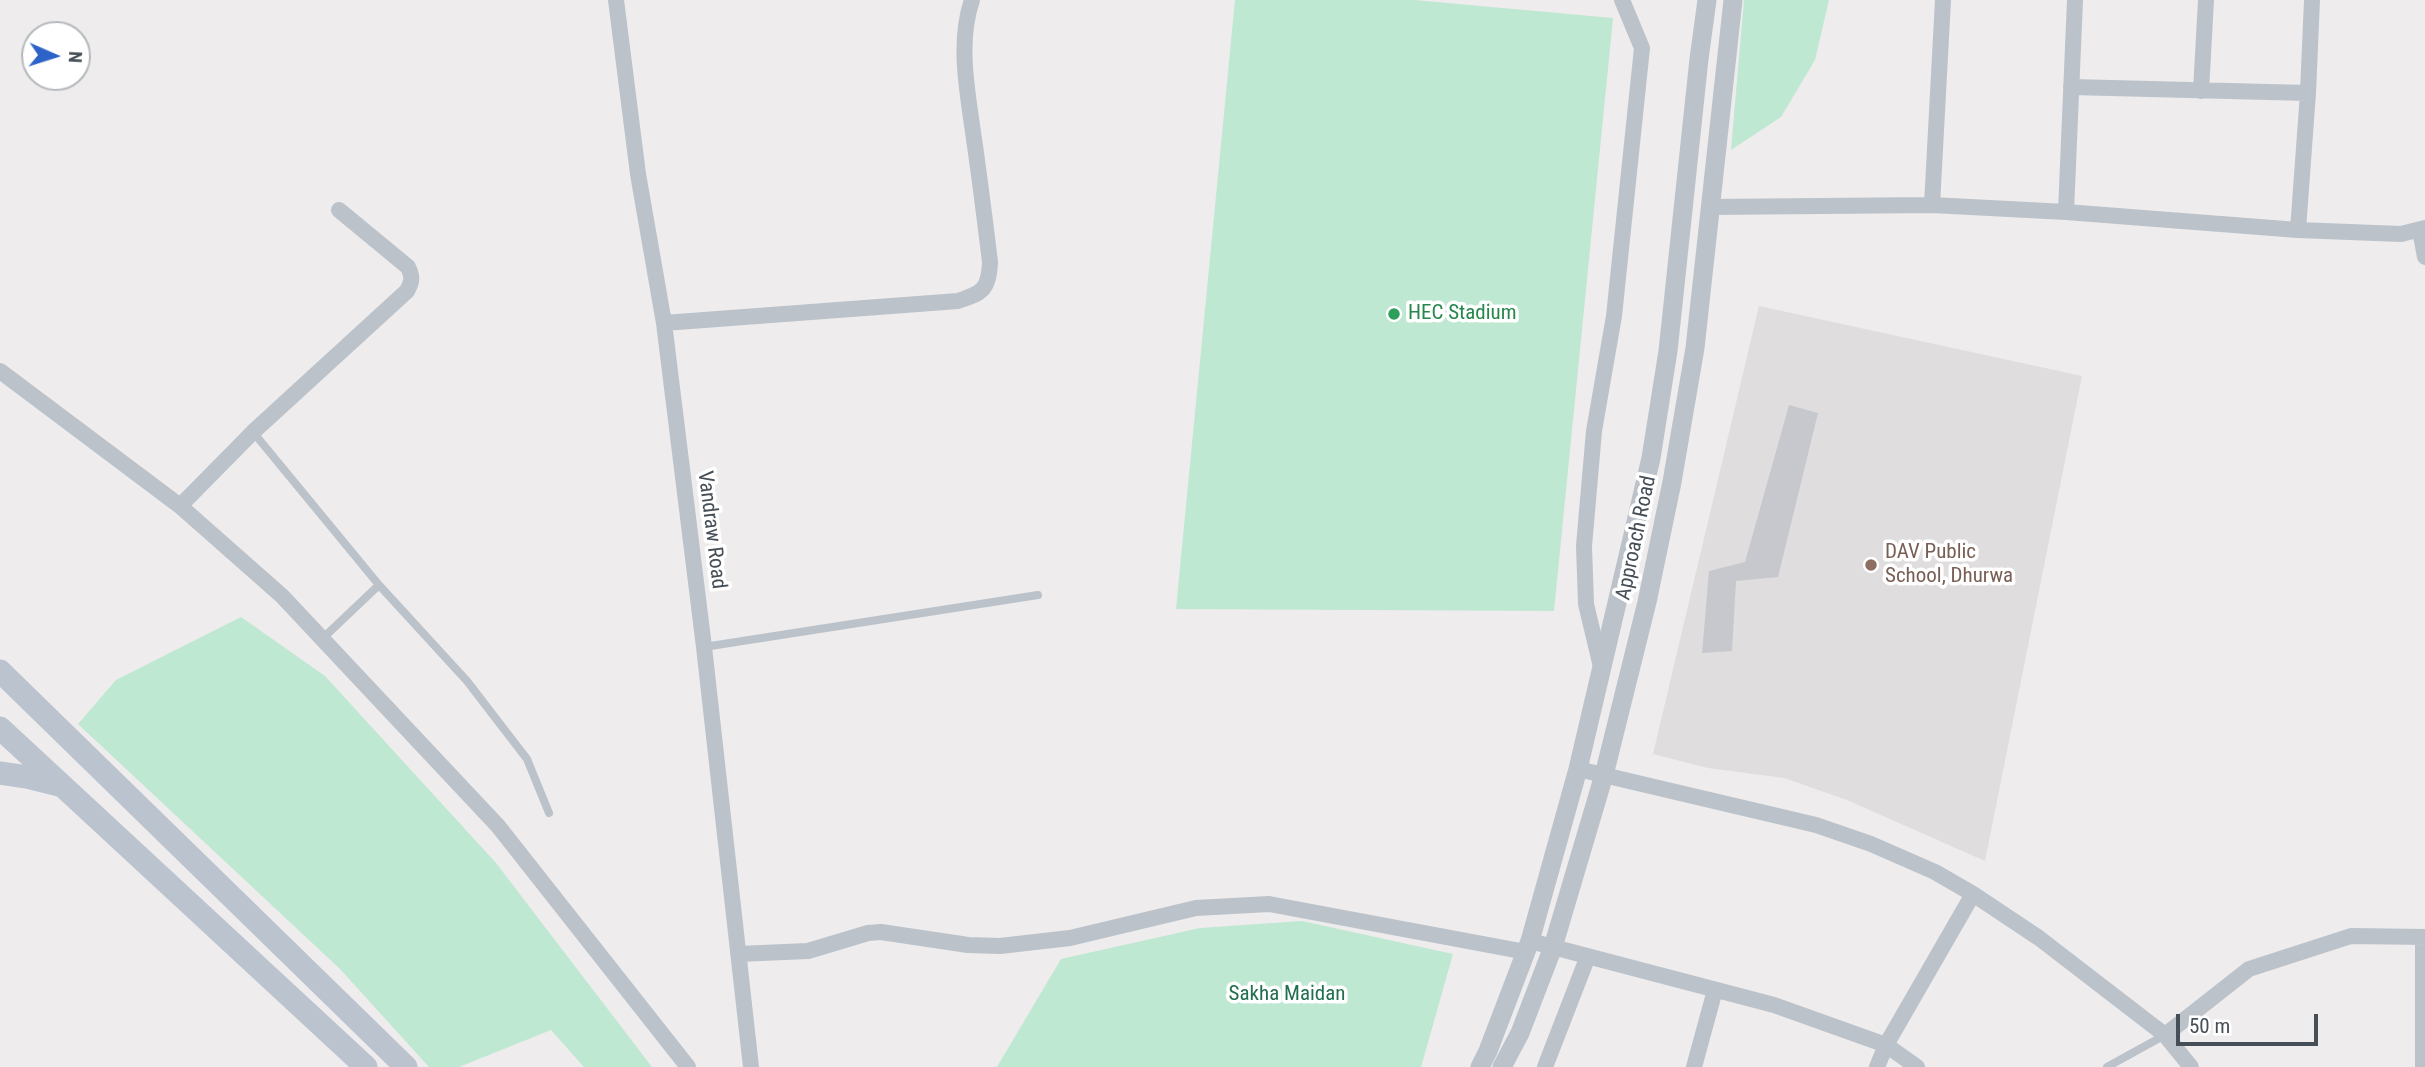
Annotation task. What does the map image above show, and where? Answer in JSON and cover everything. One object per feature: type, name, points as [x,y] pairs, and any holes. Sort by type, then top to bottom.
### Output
[{"type":"main road","points":[[0,671],[406,1067]]},
{"type":"main road","points":[[0,728],[366,1067]]},
{"type":"main road","points":[[0,773],[62,785]]},
{"type":"street","name":"Vandraw Road","points":[[617,0],[638,174],[664,323],[751,1067]]},
{"type":"street","points":[[664,323],[958,301],[976,295],[986,286],[990,262],[966,74],[966,31],[972,0]]},
{"type":"street","points":[[1602,670],[1586,604],[1584,546],[1594,431],[1614,316],[1642,48],[1622,0]]},
{"type":"street","name":"Approach Road","points":[[1480,1067],[1528,946],[1578,769],[1651,458],[1668,351],[1707,0]]},
{"type":"street","name":"Approach Road","points":[[1502,1067],[1520,1033],[1553,947],[1604,775],[1647,602],[1672,482],[1695,348],[1733,0]]},
{"type":"street","points":[[1932,205],[1943,0]]},
{"type":"street","points":[[2066,212],[2075,0]]},
{"type":"street","points":[[2201,91],[2206,0]]},
{"type":"street","points":[[2298,230],[2312,0]]},
{"type":"street","points":[[2071,87],[2308,93]]},
{"type":"street","points":[[1709,207],[1932,205],[2066,212],[2298,230],[2401,234],[2423,229],[2425,257]]},
{"type":"street","points":[[180,506],[253,432],[407,291],[412,282],[408,267],[339,210]]},
{"type":"street","points":[[0,370],[180,506],[282,596],[498,826],[688,1067]]},
{"type":"street","points":[[1578,769],[1816,825],[1935,872],[2039,938],[2165,1035],[2191,1067]]},
{"type":"street","points":[[1877,1067],[1886,1045],[1973,894]]},
{"type":"street","points":[[738,954],[808,951],[860,935],[881,932],[968,946],[1024,944],[1081,936],[1196,908],[1269,904],[1528,946],[1553,947],[1774,1005],[1886,1045],[1917,1067]]},
{"type":"street","points":[[2165,1035],[2249,968],[2351,936],[2424,937],[2423,1067]]},
{"type":"street","points":[[1545,1067],[1588,956]]},
{"type":"street","points":[[1694,1067],[1715,990]]},
{"type":"lane","points":[[253,432],[379,585],[467,681],[527,759],[549,813]]},
{"type":"lane","points":[[322,639],[379,585]]},
{"type":"lane","points":[[704,647],[1038,595]]},
{"type":"lane","points":[[2107,1067],[2165,1035]]},
{"type":"shaded area","name":"DAV Public School, Dhurwa","points":[[1759,306],[2082,376],[1985,861],[1847,800],[1784,778],[1708,768],[1653,754]]},
{"type":"green space","name":"HEC Stadium","points":[[1235,0],[1414,0],[1613,18],[1554,611],[1176,609]]},
{"type":"green space","points":[[1744,0],[1829,0],[1815,60],[1781,117],[1731,150]]},
{"type":"green space","points":[[241,617],[325,676],[496,863],[652,1067],[584,1067],[551,1030],[459,1067],[429,1067],[340,969],[78,724],[116,680]]},
{"type":"green space","name":"Sakha Maidan","points":[[1302,921],[1453,954],[1421,1067],[997,1067],[1061,959],[1200,928]]},
{"type":"building","points":[[1789,405],[1818,413],[1778,577],[1736,581],[1732,651],[1702,653],[1709,571],[1745,562]]},
{"type":"place","name":"HEC Stadium","points":[[1394,314]]},
{"type":"place","name":"DAV Public School, Dhurwa","points":[[1871,565]]}]
